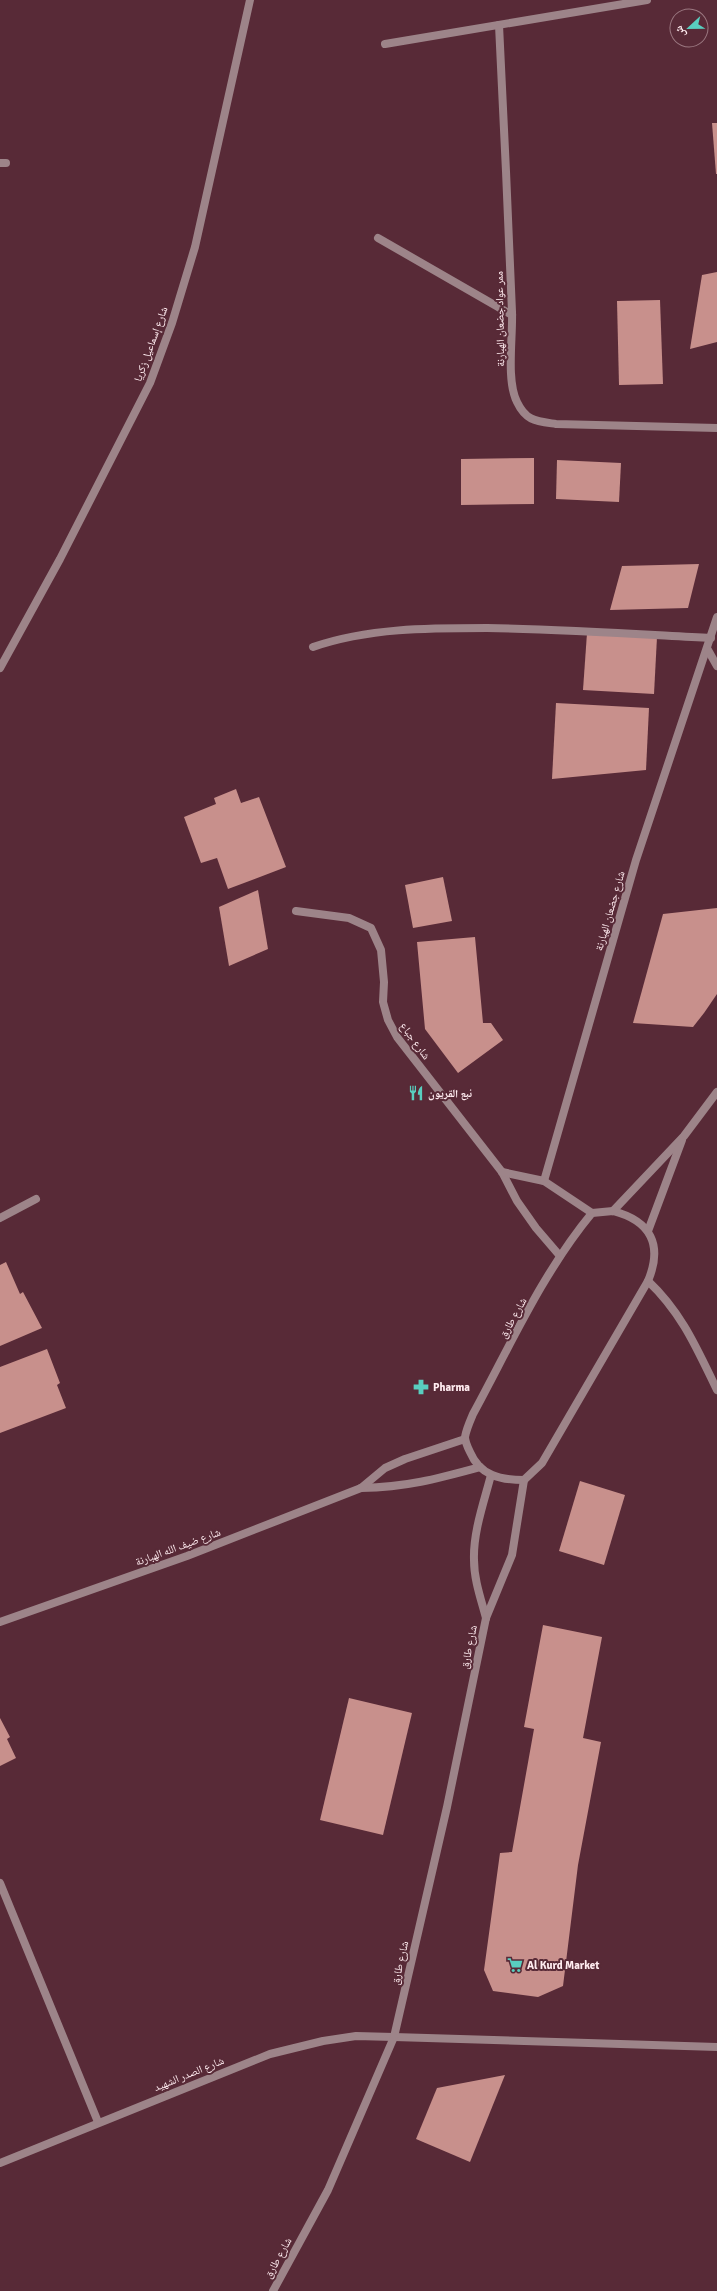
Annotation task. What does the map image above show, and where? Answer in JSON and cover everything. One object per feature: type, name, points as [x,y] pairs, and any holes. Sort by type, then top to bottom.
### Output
[{"type":"street","name":"شارع إسماعيل زكريا","points":[[0,668],[60,559],[150,383],[172,323],[195,247],[250,0]]},
{"type":"street","points":[[385,44],[647,0]]},
{"type":"street","name":"ممر عواد جضعان الهبارنة","points":[[500,25],[512,315],[512,381],[516,401],[524,416],[537,421],[556,424],[717,428]]},
{"type":"street","points":[[378,238],[512,315]]},
{"type":"street","name":"شارع جضعان الهبارنة","points":[[544,1181],[636,860],[708,650],[717,617]]},
{"type":"street","points":[[313,647],[340,637],[368,633],[453,628],[540,629],[711,638]]},
{"type":"street","points":[[708,650],[717,666]]},
{"type":"street","name":"شارع جباع","points":[[296,911],[349,918],[370,928],[381,950],[384,982],[383,1002],[391,1026],[397,1037],[502,1172],[517,1201],[536,1228],[560,1256]]},
{"type":"street","points":[[613,1211],[684,1136],[717,1092]]},
{"type":"street","points":[[648,1231],[684,1136]]},
{"type":"street","points":[[465,1439],[472,1456],[480,1467],[491,1475],[503,1480],[524,1480],[542,1463],[648,1282],[655,1256],[654,1243],[648,1231],[638,1221],[626,1214],[613,1211],[592,1213],[544,1181],[502,1172]]},
{"type":"street","points":[[0,1218],[36,1199]]},
{"type":"street","name":"شارع طارق","points":[[465,1439],[473,1414],[560,1256],[592,1213]]},
{"type":"street","points":[[648,1282],[673,1308],[687,1329],[717,1390]]},
{"type":"street","name":"شارع ضيف الله الهبارنة","points":[[0,1622],[187,1556],[361,1488],[385,1468],[405,1459],[465,1439]]},
{"type":"street","name":"شارع ضيف الله الهبارنة","points":[[361,1488],[397,1488],[422,1483],[480,1467]]},
{"type":"street","name":"شارع طارق","points":[[486,1618],[477,1586],[474,1560],[477,1533],[491,1475]]},
{"type":"street","name":"شارع طارق","points":[[273,2291],[328,2190],[394,2037],[448,1807],[486,1618],[512,1555],[524,1480]]},
{"type":"street","points":[[0,1883],[98,2122]]},
{"type":"street","name":"شارع الصدر الشهيد","points":[[0,2163],[98,2122],[270,2054],[323,2041],[356,2036],[717,2047]]},
{"type":"building","points":[[712,123],[717,123],[717,174],[716,174]]},
{"type":"building","points":[[717,272],[717,342],[690,349],[702,275]]},
{"type":"building","points":[[660,300],[663,384],[619,385],[617,301]]},
{"type":"building","points":[[534,458],[534,504],[461,505],[461,459]]},
{"type":"building","points":[[557,460],[621,463],[619,502],[556,499]]},
{"type":"building","points":[[699,564],[688,608],[610,610],[622,566]]},
{"type":"building","points":[[587,633],[657,637],[654,694],[583,690]]},
{"type":"building","points":[[556,703],[649,708],[646,770],[552,779]]},
{"type":"building","points":[[236,789],[241,803],[259,797],[286,867],[228,889],[217,858],[201,863],[184,817],[216,804],[214,798]]},
{"type":"building","points":[[443,877],[452,921],[413,928],[405,885]]},
{"type":"building","points":[[258,890],[268,949],[229,966],[219,907]]},
{"type":"building","points":[[717,908],[717,994],[704,1013],[693,1027],[633,1023],[663,914]]},
{"type":"building","points":[[475,937],[483,1023],[491,1023],[503,1040],[458,1073],[425,1029],[417,942]]},
{"type":"building","points":[[6,1262],[20,1294],[23,1292],[42,1328],[0,1346],[0,1265]]},
{"type":"building","points":[[47,1349],[60,1383],[57,1385],[66,1408],[0,1433],[0,1367]]},
{"type":"building","points":[[580,1481],[625,1495],[604,1565],[559,1551]]},
{"type":"building","points":[[543,1625],[602,1637],[583,1738],[601,1742],[578,1865],[563,1986],[538,1997],[493,1991],[484,1970],[500,1853],[512,1852],[534,1729],[524,1727]]},
{"type":"building","points":[[349,1698],[412,1713],[383,1835],[320,1820]]},
{"type":"building","points":[[0,1718],[10,1737],[7,1739],[16,1758],[0,1766]]},
{"type":"building","points":[[505,2075],[470,2162],[416,2139],[437,2088]]},
{"type":"place","name":"نبع القريون","points":[[416,1093]]},
{"type":"place","name":"Pharma","points":[[421,1387]]},
{"type":"place","name":"Al Kurd Market","points":[[515,1965]]}]
